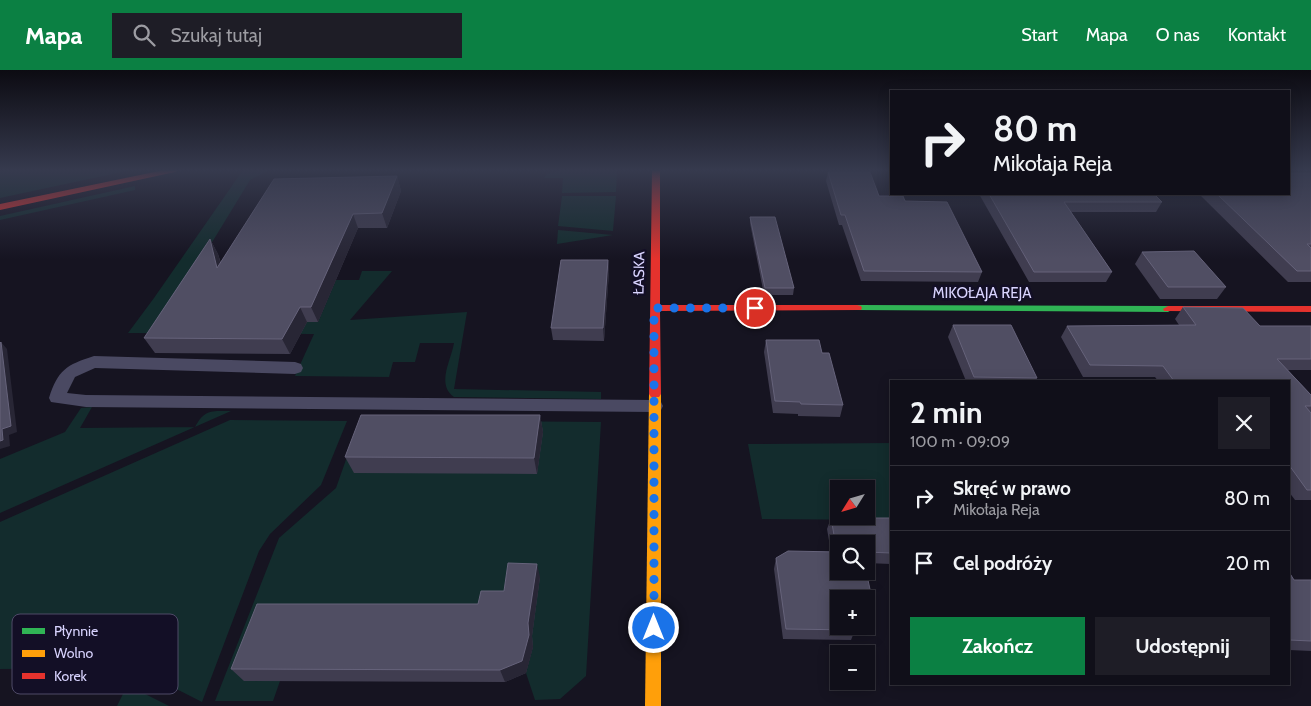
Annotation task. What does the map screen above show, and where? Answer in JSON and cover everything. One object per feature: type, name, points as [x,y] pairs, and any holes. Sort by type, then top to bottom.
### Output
[{"type":"street","points":[[0,207],[35,200]]},
{"type":"street","name":"ŁASKA","points":[[653,706],[656,200]]},
{"type":"street","name":"MIKOŁAJA REJA","points":[[654,308],[1311,308]]},
{"type":"lane","points":[[295,368],[94,362],[76,368],[62,379],[56,398],[86,401],[655,406]]},
{"type":"green space","points":[[73,200],[91,200],[0,220],[0,216]]},
{"type":"green space","points":[[222,200],[238,200],[197,267],[318,322],[336,280],[359,280],[362,271],[392,271],[350,320],[467,312],[454,389],[601,392],[601,399],[454,397],[446,386],[445,379],[454,343],[420,343],[415,362],[393,362],[389,377],[295,376],[314,334],[128,333]]},
{"type":"green space","points":[[562,200],[616,200],[613,231],[558,226]]},
{"type":"green space","points":[[558,230],[613,235],[557,244]]},
{"type":"green space","points":[[92,407],[80,428],[195,427],[0,513],[0,459],[65,432],[81,408]]},
{"type":"green space","points":[[231,411],[195,427],[202,417],[209,412]]},
{"type":"green space","points":[[230,420],[347,421],[321,485],[270,534],[259,551],[202,702],[178,690],[178,614],[12,614],[12,669],[0,669],[0,522]]},
{"type":"green space","points":[[360,420],[601,422],[586,676],[560,699],[535,700],[526,673],[533,647],[509,604],[244,680],[280,681],[273,701],[215,701],[279,538],[336,488]]},
{"type":"green space","points":[[890,443],[890,520],[875,520],[875,480],[830,480],[830,520],[762,519],[748,444]]},
{"type":"green space","points":[[123,694],[145,694],[169,706],[117,706]]},
{"type":"building","points":[[261,200],[387,200],[382,213],[353,214],[311,307],[300,307],[282,339],[144,338],[210,239],[217,268]]},
{"type":"building","points":[[836,200],[947,202],[982,272],[864,271],[845,215],[841,215]]},
{"type":"building","points":[[992,200],[1160,200],[1162,202],[1064,202],[1112,272],[1034,272]]},
{"type":"building","points":[[1223,200],[1311,200],[1311,244],[1307,244],[1311,248],[1311,271],[1297,271]]},
{"type":"building","points":[[750,217],[775,217],[794,288],[765,288]]},
{"type":"building","points":[[1194,251],[1226,287],[1168,287],[1142,252]]},
{"type":"building","points":[[561,260],[608,260],[603,328],[551,328]]},
{"type":"building","points":[[1183,307],[1243,308],[1260,326],[1311,326],[1311,359],[1277,359],[1311,395],[1311,406],[1305,406],[1311,413],[1311,490],[1307,490],[1290,466],[1290,380],[1173,380],[1163,366],[1090,365],[1067,326],[1196,325]]},
{"type":"building","points":[[953,325],[1011,325],[1037,378],[974,377]]},
{"type":"building","points":[[766,340],[819,340],[822,353],[829,353],[843,405],[775,401]]},
{"type":"building","points":[[0,343],[11,426],[2,429],[3,440],[0,441]]},
{"type":"building","points":[[361,415],[540,415],[534,458],[345,457]]},
{"type":"building","points":[[875,518],[890,518],[890,553],[875,552],[875,535],[834,535],[832,525],[875,525]]},
{"type":"building","points":[[788,551],[830,552],[830,580],[868,580],[870,590],[830,590],[830,630],[786,629],[776,558]]},
{"type":"building","points":[[508,563],[537,564],[528,623],[529,635],[522,661],[500,670],[231,669],[257,604],[478,604],[481,591],[504,591]]},
{"type":"building","points":[[1290,574],[1294,580],[1311,580],[1311,641],[1290,640]]},
{"type":"traffic: fast","points":[[857,308],[1168,309]]},
{"type":"traffic: slow","points":[[653,706],[655,394]]},
{"type":"traffic: jam","points":[[0,207],[35,200]]},
{"type":"traffic: jam","points":[[655,394],[656,200]]},
{"type":"traffic: jam","points":[[654,308],[857,308]]},
{"type":"traffic: jam","points":[[1168,309],[1311,309]]},
{"type":"route","points":[[654,628],[654,308],[755,308]]}]
